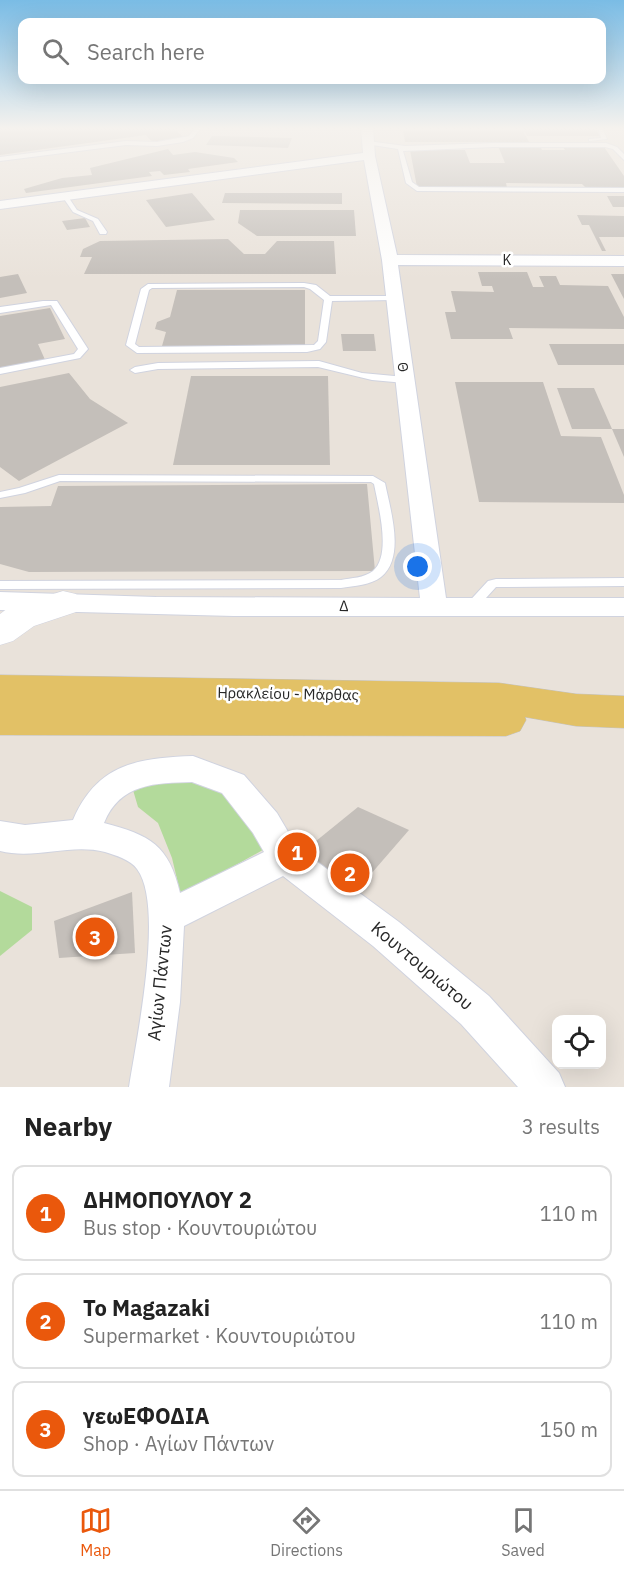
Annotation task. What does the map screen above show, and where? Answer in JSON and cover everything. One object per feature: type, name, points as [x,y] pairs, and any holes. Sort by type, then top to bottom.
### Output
[{"type":"main road","name":"Ηρακλείου - Μάρθας","points":[[0,690],[499,698],[576,710],[624,712]]},
{"type":"main road","name":"Ηρακλείου - Μάρθας","points":[[0,719],[502,720],[576,710]]},
{"type":"street","points":[[0,205],[186,178]]},
{"type":"street","name":"Θ","points":[[374,178],[390,260],[434,607]]},
{"type":"street","name":"Κ","points":[[390,260],[624,261]]},
{"type":"street","name":"Δ","points":[[0,600],[63,603],[434,607],[624,606]]},
{"type":"street","points":[[0,632],[21,617],[63,603]]},
{"type":"street","points":[[84,833],[95,806],[117,783],[153,770],[194,769],[233,784],[265,823],[285,858],[220,892],[167,916]]},
{"type":"street","name":"Αγίων Πάντων","points":[[0,836],[9,839],[47,840],[84,833],[106,837],[147,857],[160,877],[167,916],[160,1003],[149,1087]]},
{"type":"street","name":"Κουντουριώτου","points":[[285,858],[386,934],[475,1010],[545,1087]]},
{"type":"lane","points":[[407,178],[409,183],[417,189],[624,190]]},
{"type":"lane","points":[[65,196],[75,211],[96,220],[103,232]]},
{"type":"lane","points":[[328,299],[322,342],[312,348],[137,350],[130,345],[145,289],[150,286],[304,285],[313,286],[328,299],[395,298]]},
{"type":"lane","points":[[0,310],[54,303],[83,349],[81,353],[71,357],[0,371]]},
{"type":"lane","points":[[135,370],[158,366],[319,364],[341,372],[376,379],[405,380]]},
{"type":"lane","points":[[0,495],[21,491],[59,478],[373,479],[379,483],[389,546],[386,563],[379,573],[366,580],[341,584],[0,585]]},
{"type":"lane","points":[[470,607],[492,584],[496,583],[624,582]]},
{"type":"green space","points":[[179,767],[242,795],[268,847],[181,896],[172,858],[158,823],[138,807],[133,790]]},
{"type":"green space","points":[[0,891],[32,907],[32,930],[0,956]]},
{"type":"building","points":[[62,178],[139,178],[26,193],[24,189]]},
{"type":"building","points":[[415,178],[624,178],[624,187],[506,183],[507,188],[417,187]]},
{"type":"building","points":[[192,193],[215,220],[166,227],[146,200]]},
{"type":"building","points":[[225,193],[342,193],[342,204],[222,203]]},
{"type":"building","points":[[607,196],[624,196],[624,207],[613,207]]},
{"type":"building","points":[[240,210],[354,210],[356,236],[257,236],[238,223]]},
{"type":"building","points":[[577,215],[624,216],[624,237],[599,237],[606,251],[602,251],[589,225],[582,225]]},
{"type":"building","points":[[85,218],[90,227],[67,230],[62,221]]},
{"type":"building","points":[[228,239],[244,254],[265,254],[277,241],[334,241],[336,274],[84,274],[92,257],[80,257],[83,249],[100,241]]},
{"type":"building","points":[[478,272],[527,272],[533,287],[544,287],[539,276],[556,276],[560,285],[608,286],[624,317],[624,329],[509,328],[513,339],[451,339],[445,312],[456,312],[451,291],[494,292],[492,286],[482,286]]},
{"type":"building","points":[[18,274],[27,293],[0,298],[0,277]]},
{"type":"building","points":[[611,274],[624,274],[624,299]]},
{"type":"building","points":[[177,290],[305,290],[305,346],[162,346],[166,332],[155,329],[157,322],[170,317]]},
{"type":"building","points":[[50,308],[65,339],[38,344],[46,362],[0,370],[0,316]]},
{"type":"building","points":[[341,334],[374,334],[376,351],[343,351]]},
{"type":"building","points":[[549,344],[624,344],[624,365],[558,365]]},
{"type":"building","points":[[69,373],[90,399],[128,423],[19,481],[0,467],[0,387]]},
{"type":"building","points":[[191,376],[328,376],[330,465],[173,465]]},
{"type":"building","points":[[455,382],[543,382],[561,436],[601,437],[624,495],[624,503],[479,502]]},
{"type":"building","points":[[557,388],[594,388],[612,429],[572,429]]},
{"type":"building","points":[[612,429],[624,429],[624,457]]},
{"type":"building","points":[[367,484],[375,571],[29,572],[0,564],[0,507],[51,506],[58,486]]},
{"type":"building","points":[[358,807],[409,830],[351,897],[305,850]]},
{"type":"building","points":[[132,892],[135,953],[59,958],[54,921]]},
{"type":"place","name":"ΔΗΜΟΠΟΥΛΟΥ 2","points":[[297,852]]},
{"type":"place","name":"To Magazaki","points":[[350,873]]},
{"type":"place","name":"γεωΕΦΟΔΙΑ","points":[[95,937]]}]
